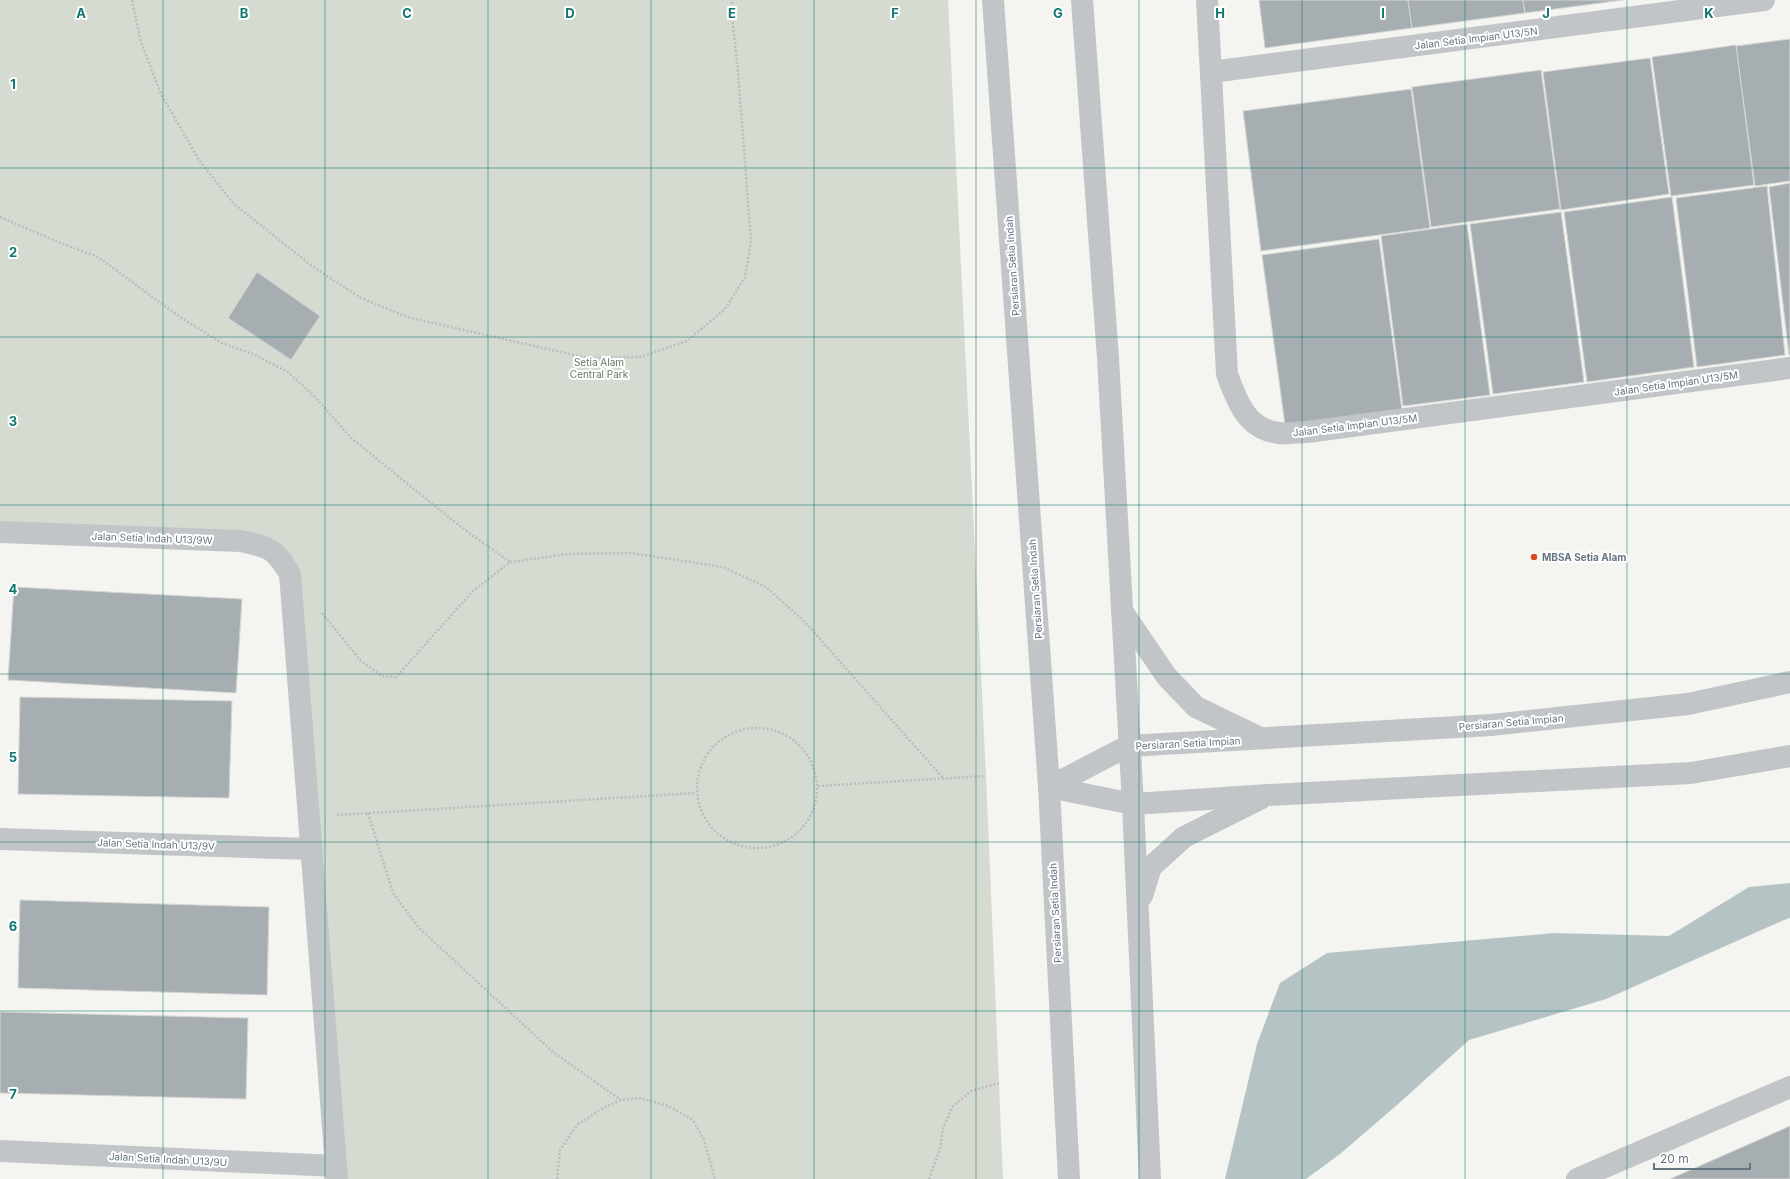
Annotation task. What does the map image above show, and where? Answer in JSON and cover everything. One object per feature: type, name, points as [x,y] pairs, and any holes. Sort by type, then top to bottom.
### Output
[{"type":"street","name":"Persiaran Setia Indah","points":[[993,0],[1049,787],[1069,1179]]},
{"type":"street","points":[[1082,0],[1108,358],[1128,746],[1133,804],[1150,1179]]},
{"type":"street","name":"Jalan Setia Impian U13/5M","points":[[1207,0],[1227,374],[1238,402],[1253,424],[1278,433],[1306,432],[1790,368]]},
{"type":"street","name":"Jalan Setia Impian U13/5N","points":[[1211,72],[1764,0]]},
{"type":"street","name":"Jalan Setia Indah U13/9W","points":[[0,532],[240,541],[263,546],[278,555],[290,574],[309,818]]},
{"type":"street","points":[[1122,611],[1167,677],[1196,707],[1262,739]]},
{"type":"street","name":"Persiaran Setia Impian","points":[[1049,787],[1128,746],[1491,725],[1688,704],[1790,682]]},
{"type":"street","points":[[1049,787],[1133,804],[1268,794],[1691,773],[1790,756]]},
{"type":"street","points":[[1138,910],[1151,867],[1184,837],[1268,794]]},
{"type":"street","points":[[309,818],[337,1173]]},
{"type":"street","name":"Jalan Setia Indah U13/9V","points":[[0,839],[311,849]]},
{"type":"street","points":[[1577,1179],[1790,1087]]},
{"type":"street","name":"Jalan Setia Indah U13/9U","points":[[0,1152],[337,1173]]},
{"type":"path","points":[[132,0],[141,42],[162,94],[199,160],[233,203],[312,266],[359,297],[407,317],[586,358],[640,357],[687,341],[725,309],[744,277],[751,241],[738,72],[732,16],[732,0]]},
{"type":"path","points":[[0,217],[98,257],[180,317],[222,343],[253,354],[288,372],[316,398],[351,438],[461,528],[510,562]]},
{"type":"path","points":[[317,608],[361,661],[382,676],[396,677],[472,592],[510,562],[569,554],[631,553],[724,567],[766,587],[804,621],[944,778]]},
{"type":"path","points":[[754,727],[786,733],[809,755],[818,786],[811,816],[790,839],[760,848],[730,842],[706,822],[696,792],[702,761],[723,737],[754,727]]},
{"type":"path","points":[[818,786],[986,776]]},
{"type":"path","points":[[309,818],[696,792]]},
{"type":"path","points":[[368,813],[393,893],[419,928],[553,1052],[621,1100]]},
{"type":"path","points":[[929,1179],[940,1149],[943,1128],[953,1106],[971,1091],[999,1083]]},
{"type":"path","points":[[557,1179],[560,1150],[577,1125],[603,1108],[621,1100],[642,1098],[668,1106],[693,1120],[704,1140],[715,1179]]},
{"type":"green space","name":"Setia Alam Central Park","points":[[0,0],[948,0],[986,776],[1003,1179],[346,1179],[277,545],[0,528]]},
{"type":"shaded area","points":[[1790,883],[1790,918],[1606,999],[1469,1040],[1340,1154],[1306,1179],[1225,1179],[1257,1044],[1280,983],[1327,953],[1554,933],[1669,936],[1749,887]]},
{"type":"building","points":[[1259,0],[1408,0],[1412,28],[1265,48]]},
{"type":"building","points":[[1408,0],[1523,0],[1525,13],[1412,28]]},
{"type":"building","points":[[1523,0],[1623,0],[1525,13]]},
{"type":"building","points":[[1790,39],[1790,181],[1755,186],[1736,46]]},
{"type":"building","points":[[1736,45],[1754,185],[1671,196],[1652,57]]},
{"type":"building","points":[[1650,58],[1669,194],[1561,210],[1543,72]]},
{"type":"building","points":[[1541,70],[1560,209],[1431,227],[1412,87]]},
{"type":"building","points":[[1411,89],[1430,228],[1261,251],[1243,111]]},
{"type":"building","points":[[1790,183],[1790,355],[1789,355],[1769,187]]},
{"type":"building","points":[[1767,186],[1785,355],[1697,367],[1676,198]]},
{"type":"building","points":[[1672,197],[1694,367],[1587,382],[1564,212]]},
{"type":"building","points":[[1561,212],[1584,382],[1493,394],[1470,224]]},
{"type":"building","points":[[1467,224],[1490,395],[1403,406],[1381,236]]},
{"type":"building","points":[[1379,239],[1402,410],[1285,425],[1262,255]]},
{"type":"building","points":[[257,272],[320,316],[291,360],[228,318]]},
{"type":"building","points":[[14,587],[242,599],[236,693],[8,680]]},
{"type":"building","points":[[20,697],[232,701],[229,798],[18,794]]},
{"type":"building","points":[[20,900],[269,907],[267,995],[18,988]]},
{"type":"building","points":[[0,1012],[248,1018],[246,1099],[0,1093]]},
{"type":"building","points":[[1790,1126],[1790,1179],[1670,1179]]},
{"type":"place","name":"MBSA Setia Alam","points":[[1534,557]]}]
